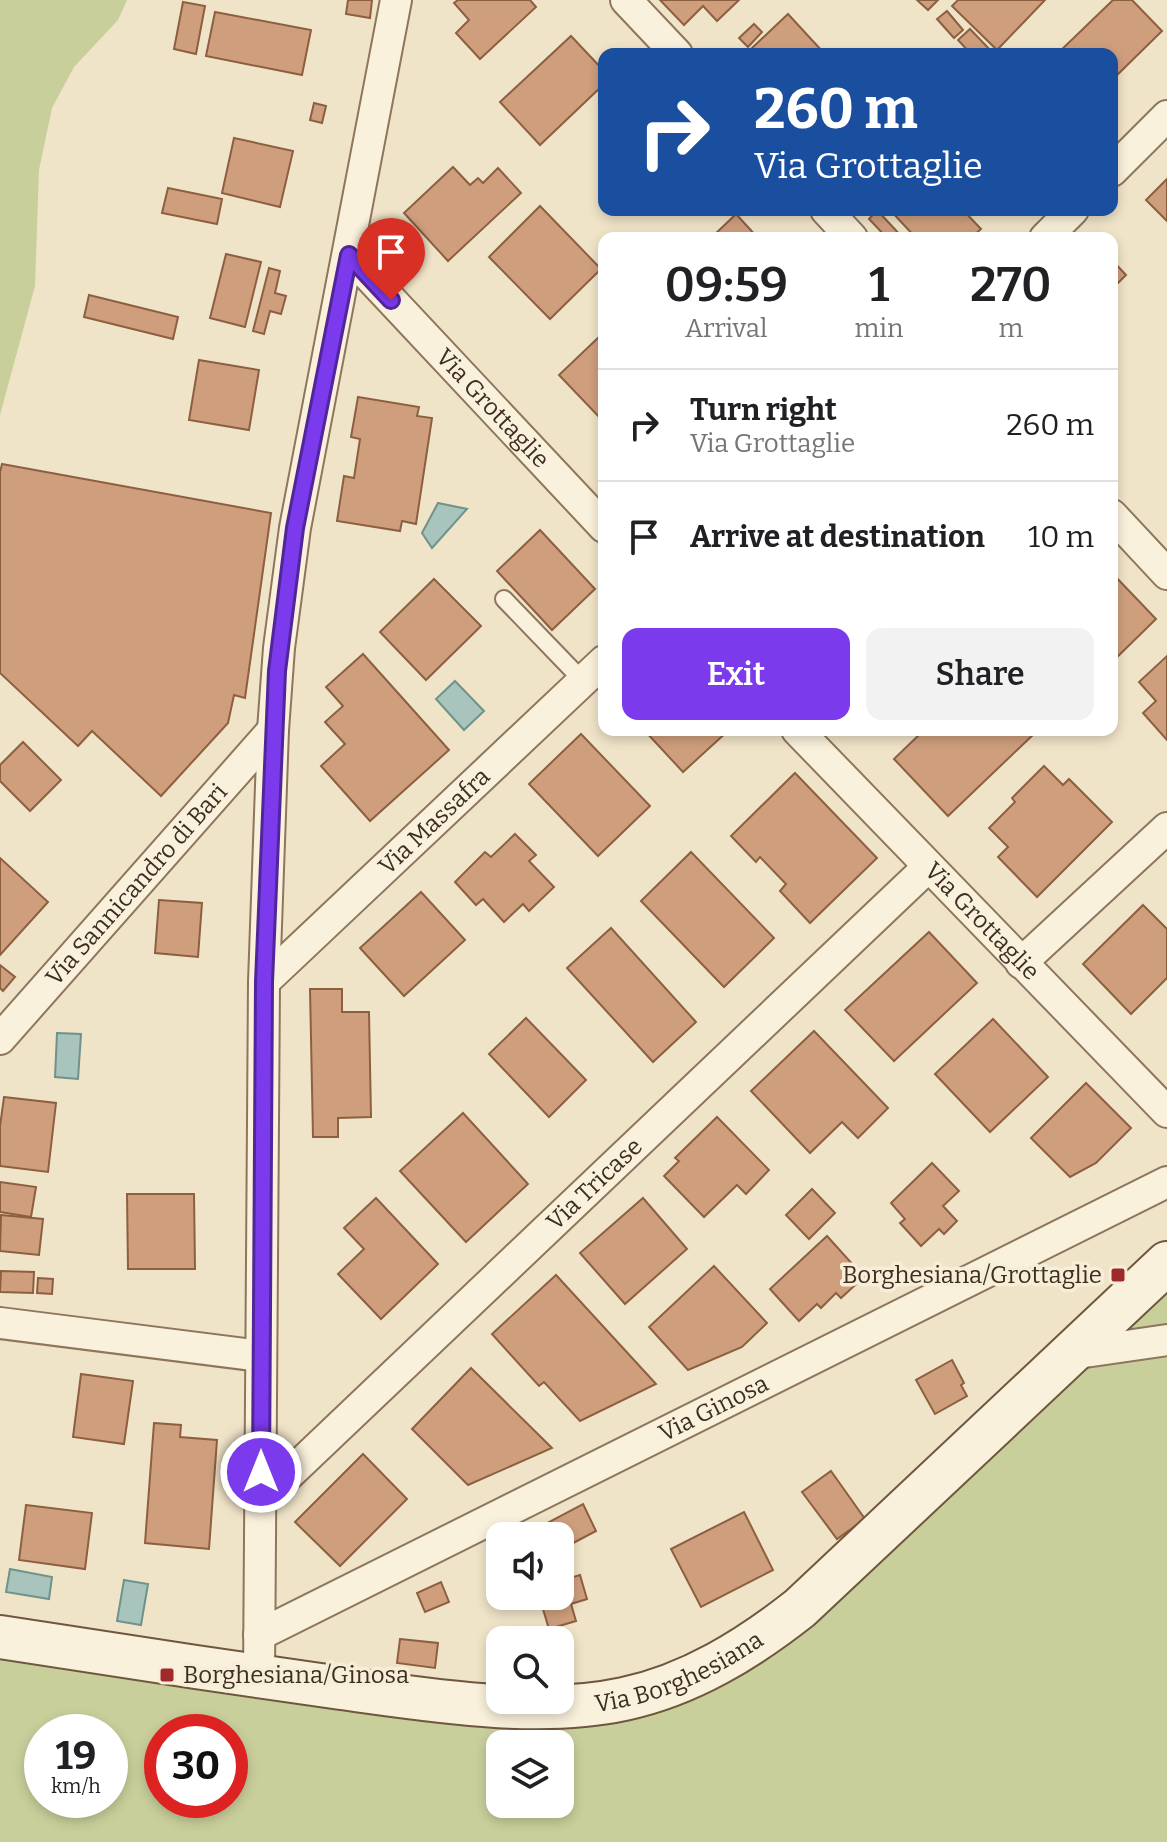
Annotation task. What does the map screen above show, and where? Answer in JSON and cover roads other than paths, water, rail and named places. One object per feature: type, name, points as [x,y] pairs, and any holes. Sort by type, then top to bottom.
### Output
[{"type":"street","points":[[259,1677],[264,982],[273,730],[281,622],[291,551],[396,0]]},
{"type":"street","points":[[626,0],[671,48]]},
{"type":"street","points":[[1118,165],[1167,116]]},
{"type":"street","points":[[832,216],[846,232]]},
{"type":"street","points":[[1051,232],[1067,216]]},
{"type":"street","name":"Via Grottaglie","points":[[349,255],[598,521]]},
{"type":"street","points":[[1118,521],[1167,574]]},
{"type":"street","name":"Via Massafra","points":[[264,982],[593,671]]},
{"type":"street","name":"Via Sannicandro di Bari","points":[[0,1039],[273,730]]},
{"type":"street","name":"Via Grottaglie","points":[[803,736],[1167,1112]]},
{"type":"street","points":[[1021,963],[1167,828]]},
{"type":"street","name":"Via Tricase","points":[[261,1501],[928,867]]},
{"type":"street","name":"Via Ginosa","points":[[259,1635],[1167,1182]]},
{"type":"street","name":"Via Borghesiana","points":[[0,1637],[413,1698],[559,1706],[610,1701],[648,1693],[744,1649],[800,1608],[1167,1263]]},
{"type":"street","points":[[0,1323],[260,1356]]},
{"type":"street","points":[[1071,1354],[1167,1340]]},
{"type":"lane","points":[[504,599],[593,671]]},
{"type":"water","points":[[438,503],[467,509],[432,548],[422,533]]},
{"type":"water","points":[[455,681],[484,711],[464,730],[436,699]]},
{"type":"water","points":[[57,1033],[81,1034],[78,1079],[55,1077]]},
{"type":"water","points":[[10,1569],[52,1577],[49,1599],[6,1592]]},
{"type":"water","points":[[124,1580],[148,1584],[141,1625],[117,1621]]},
{"type":"place","name":"Borghesiana/Grottaglie","points":[[1118,1275]]},
{"type":"place","name":"Borghesiana/Ginosa","points":[[167,1675]]}]
